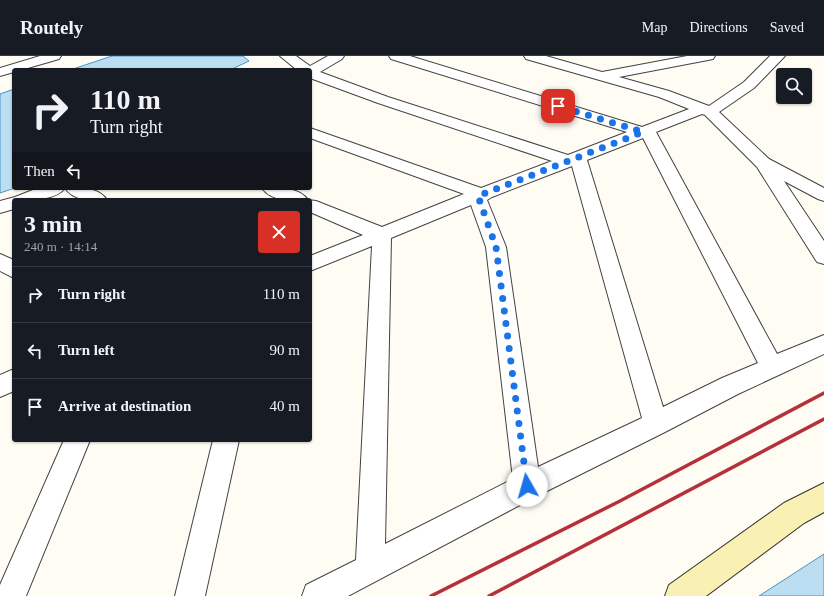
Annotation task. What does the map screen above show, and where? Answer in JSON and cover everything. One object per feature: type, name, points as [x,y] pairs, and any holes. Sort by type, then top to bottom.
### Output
[{"type":"street","points":[[14,68],[54,56]]},
{"type":"street","points":[[287,56],[303,68]]},
{"type":"street","points":[[396,56],[645,132],[772,367]]},
{"type":"street","points":[[532,56],[664,94],[706,111],[763,163],[824,256]]},
{"type":"street","points":[[602,76],[708,56]]},
{"type":"street","points":[[312,263],[645,132],[706,111],[749,85],[778,56]]},
{"type":"street","points":[[312,71],[333,57]]},
{"type":"street","points":[[0,72],[12,68]]},
{"type":"street","points":[[312,73],[383,100],[574,160]]},
{"type":"street","points":[[312,134],[481,196]]},
{"type":"street","points":[[574,160],[656,424]]},
{"type":"street","points":[[763,163],[824,195]]},
{"type":"street","points":[[28,198],[50,190]]},
{"type":"street","points":[[78,190],[94,198]]},
{"type":"street","points":[[276,190],[294,198]]},
{"type":"street","points":[[481,196],[496,247],[527,486]]},
{"type":"street","points":[[0,207],[12,204]]},
{"type":"street","points":[[312,206],[382,235]]},
{"type":"street","points":[[370,568],[382,235]]},
{"type":"street","points":[[0,261],[12,269]]},
{"type":"street","points":[[317,596],[527,486],[656,424],[730,386],[824,344]]},
{"type":"street","points":[[0,386],[12,381]]},
{"type":"street","points":[[11,596],[76,442]]},
{"type":"street","points":[[190,596],[226,442]]},
{"type":"street","points":[[680,596],[794,513],[824,497]]},
{"type":"water","points":[[112,56],[243,56],[249,61],[234,68],[76,68]]},
{"type":"water","points":[[12,90],[12,189],[0,193],[0,94]]},
{"type":"water","points":[[824,554],[824,596],[759,596]]},
{"type":"railway","points":[[431,596],[620,501],[824,393]]},
{"type":"railway","points":[[489,596],[824,419]]},
{"type":"route","points":[[527,486],[496,247],[478,196],[484,195],[643,132],[558,106]]}]
